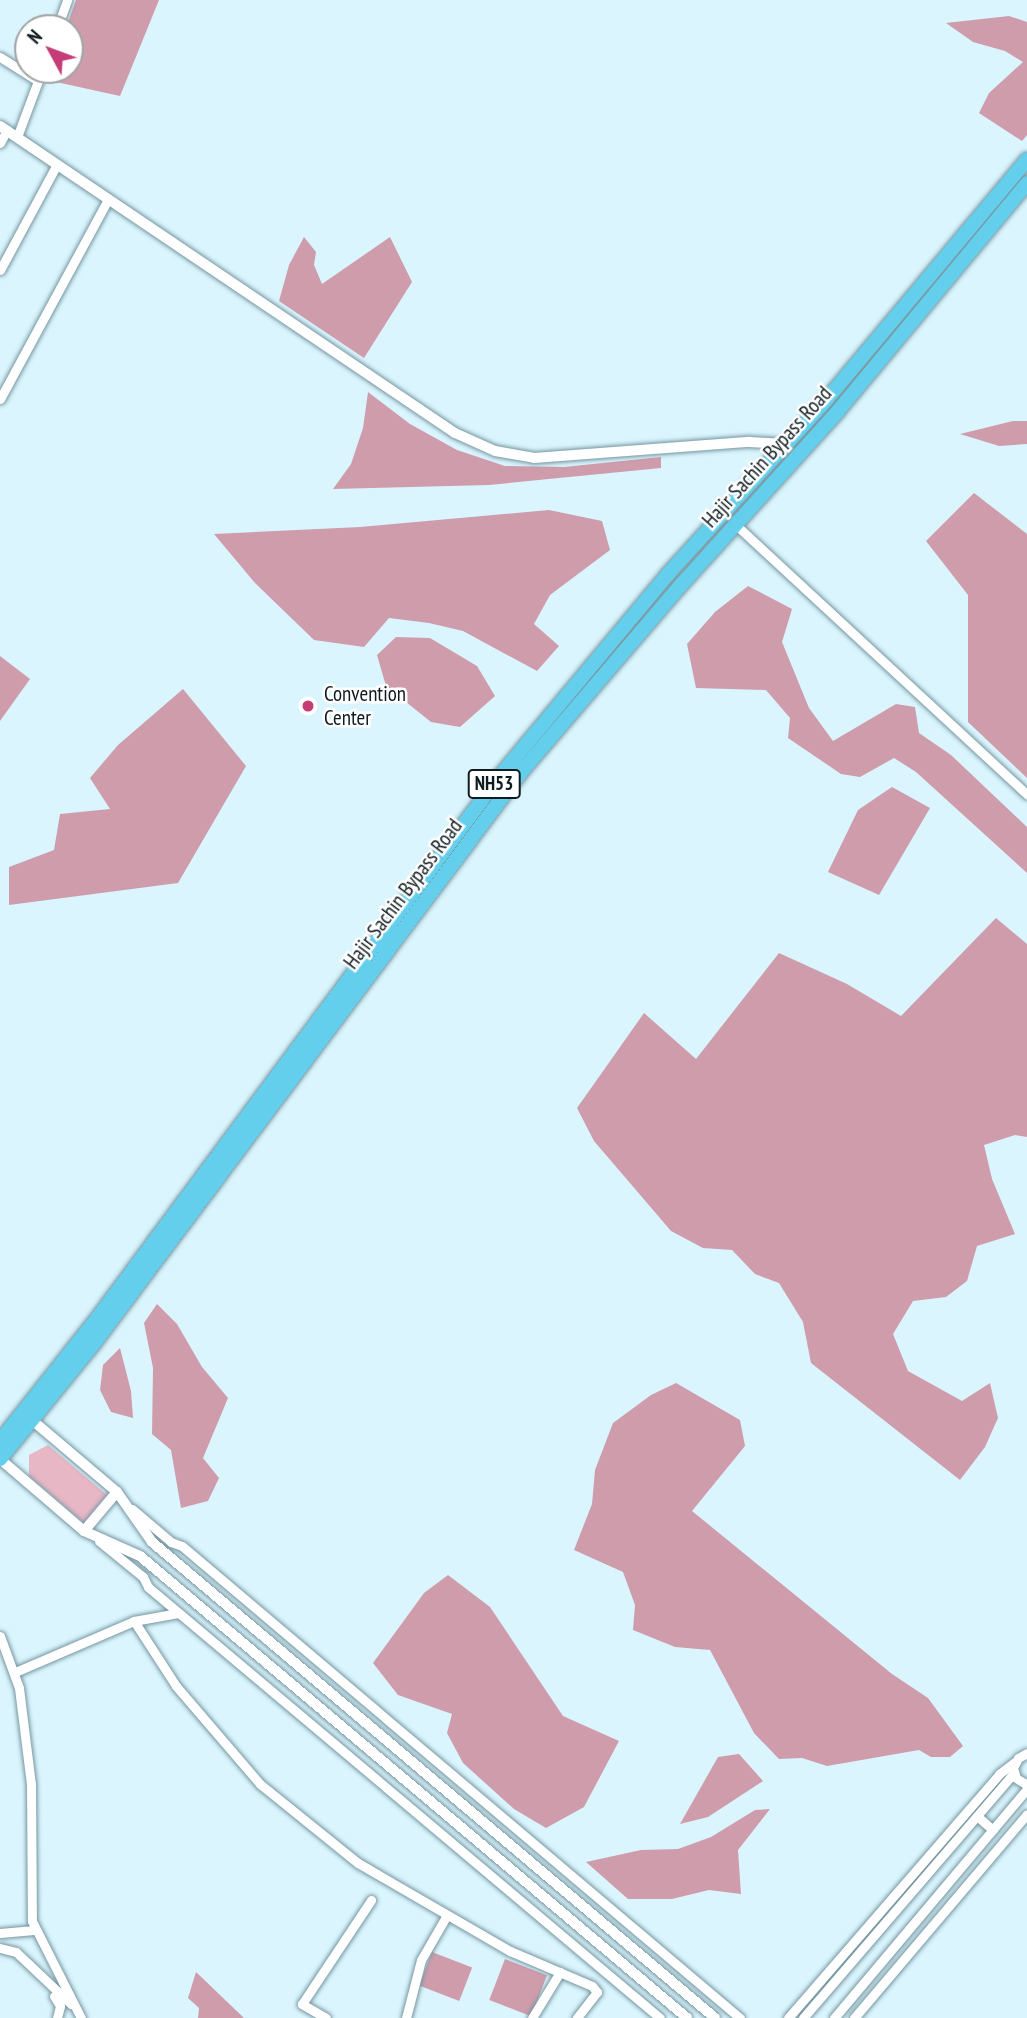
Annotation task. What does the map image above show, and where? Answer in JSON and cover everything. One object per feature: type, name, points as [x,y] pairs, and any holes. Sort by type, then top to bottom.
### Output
[{"type":"highway","name":"NH53","points":[[0,1441],[96,1320],[499,777],[668,574],[786,444],[1027,160]]},
{"type":"highway","name":"Hajir Sachin Bypass Road","points":[[0,1459],[203,1199],[522,771],[736,524],[838,411],[1027,183]]},
{"type":"street","points":[[17,137],[37,84]]},
{"type":"street","points":[[0,144],[3,128],[455,433],[495,451],[534,458],[749,442],[786,444]]},
{"type":"street","points":[[0,270],[57,164]]},
{"type":"street","points":[[0,399],[108,199]]},
{"type":"street","points":[[736,524],[1027,794]]},
{"type":"street","points":[[32,1420],[171,1542],[182,1546],[740,2018]]},
{"type":"street","points":[[0,1459],[178,1613],[660,2018]]},
{"type":"street","points":[[88,1533],[120,1497]]},
{"type":"street","points":[[120,1497],[152,1542],[715,2018]]},
{"type":"street","points":[[88,1533],[139,1556],[687,2018]]},
{"type":"street","points":[[15,1672],[134,1621],[178,1613]]},
{"type":"street","points":[[134,1621],[176,1686],[260,1784],[358,1863],[510,1951],[560,1972],[597,1992],[578,2018]]},
{"type":"street","points":[[0,1636],[15,1672],[32,1784],[34,1930],[71,2004],[81,2018]]},
{"type":"street","points":[[788,2018],[999,1774],[1027,1753]]},
{"type":"street","points":[[803,2018],[1014,1773],[1014,1762]]},
{"type":"street","points":[[834,2018],[1027,1787],[1014,1773]]},
{"type":"street","points":[[854,2018],[1027,1814]]},
{"type":"street","points":[[977,1816],[993,1830]]},
{"type":"street","points":[[326,2018],[302,2004],[371,1900]]},
{"type":"street","points":[[406,2018],[421,1960],[447,1914]]},
{"type":"street","points":[[0,1933],[34,1930]]},
{"type":"street","points":[[0,1948],[16,1952],[71,2004]]},
{"type":"street","points":[[532,2018],[560,1972]]},
{"type":"street","points":[[48,1985],[60,2006],[57,2018]]},
{"type":"shaded area","points":[[76,0],[159,0],[120,96],[65,84],[84,84],[84,14],[71,14]]},
{"type":"shaded area","points":[[1009,16],[1027,22],[1027,135],[1022,141],[979,113],[989,93],[1023,62],[1005,51],[973,42],[946,23]]},
{"type":"shaded area","points":[[304,237],[316,252],[314,265],[322,284],[390,237],[412,282],[364,358],[279,301],[289,265]]},
{"type":"shaded area","points":[[368,392],[410,424],[457,450],[505,466],[564,467],[661,457],[661,468],[489,485],[333,489],[351,464],[363,428]]},
{"type":"shaded area","points":[[1013,421],[1027,421],[1027,444],[999,446],[960,434]]},
{"type":"shaded area","points":[[974,493],[1027,534],[1027,778],[968,722],[968,595],[926,541]]},
{"type":"shaded area","points":[[549,510],[602,521],[610,550],[550,595],[534,624],[559,646],[537,671],[463,631],[429,623],[389,618],[364,647],[314,640],[255,583],[214,534],[360,527]]},
{"type":"shaded area","points":[[748,586],[792,609],[782,642],[809,708],[833,741],[896,704],[915,707],[919,733],[951,755],[1027,827],[1027,873],[916,772],[894,758],[860,777],[841,774],[788,738],[790,718],[766,690],[696,688],[687,644],[715,612]]},
{"type":"shaded area","points":[[396,637],[430,638],[477,666],[495,696],[460,727],[431,722],[386,686],[377,655]]},
{"type":"shaded area","points":[[0,656],[30,679],[0,721]]},
{"type":"shaded area","points":[[183,689],[246,766],[178,883],[9,905],[9,867],[54,850],[60,814],[110,809],[90,778],[118,745]]},
{"type":"shaded area","points":[[892,787],[930,808],[879,895],[828,872],[858,810]]},
{"type":"shaded area","points":[[996,918],[1027,944],[1027,1137],[1015,1135],[984,1145],[992,1179],[1015,1234],[977,1246],[967,1281],[946,1297],[913,1301],[893,1334],[908,1371],[962,1401],[990,1383],[998,1418],[985,1447],[960,1480],[811,1363],[803,1322],[779,1283],[755,1274],[732,1250],[703,1248],[671,1231],[594,1141],[577,1108],[644,1013],[696,1059],[779,953],[847,984],[901,1016]]},
{"type":"shaded area","points":[[157,1304],[177,1324],[202,1367],[228,1398],[203,1458],[219,1478],[208,1501],[181,1508],[171,1450],[152,1434],[153,1368],[144,1323]]},
{"type":"shaded area","points":[[120,1348],[131,1391],[133,1418],[111,1412],[100,1390],[103,1365]]},
{"type":"shaded area","points":[[676,1383],[740,1420],[745,1446],[692,1511],[892,1674],[928,1698],[963,1746],[950,1757],[931,1757],[919,1750],[827,1766],[802,1758],[779,1759],[754,1733],[710,1650],[675,1647],[633,1630],[635,1605],[623,1572],[574,1550],[592,1504],[595,1470],[613,1423],[651,1395]]},
{"type":"shaded area","points":[[48,1445],[107,1495],[84,1523],[29,1476],[29,1455]]},
{"type":"shaded area","points":[[448,1575],[490,1607],[563,1716],[619,1741],[584,1807],[546,1828],[514,1809],[463,1763],[447,1733],[452,1714],[398,1695],[373,1663],[424,1593]]},
{"type":"shaded area","points":[[739,1754],[763,1781],[708,1817],[680,1824],[718,1757]]},
{"type":"shaded area","points":[[770,1809],[738,1850],[741,1894],[709,1890],[672,1899],[628,1899],[586,1862],[641,1850],[678,1849],[711,1837],[755,1810]]},
{"type":"shaded area","points":[[432,1952],[472,1967],[459,2001],[419,1986]]},
{"type":"shaded area","points":[[505,1959],[547,1975],[531,2016],[489,2000]]},
{"type":"shaded area","points":[[196,1972],[244,2018],[198,2018],[199,2008],[188,1998]]},
{"type":"place","name":"Convention Center","points":[[308,706]]}]
